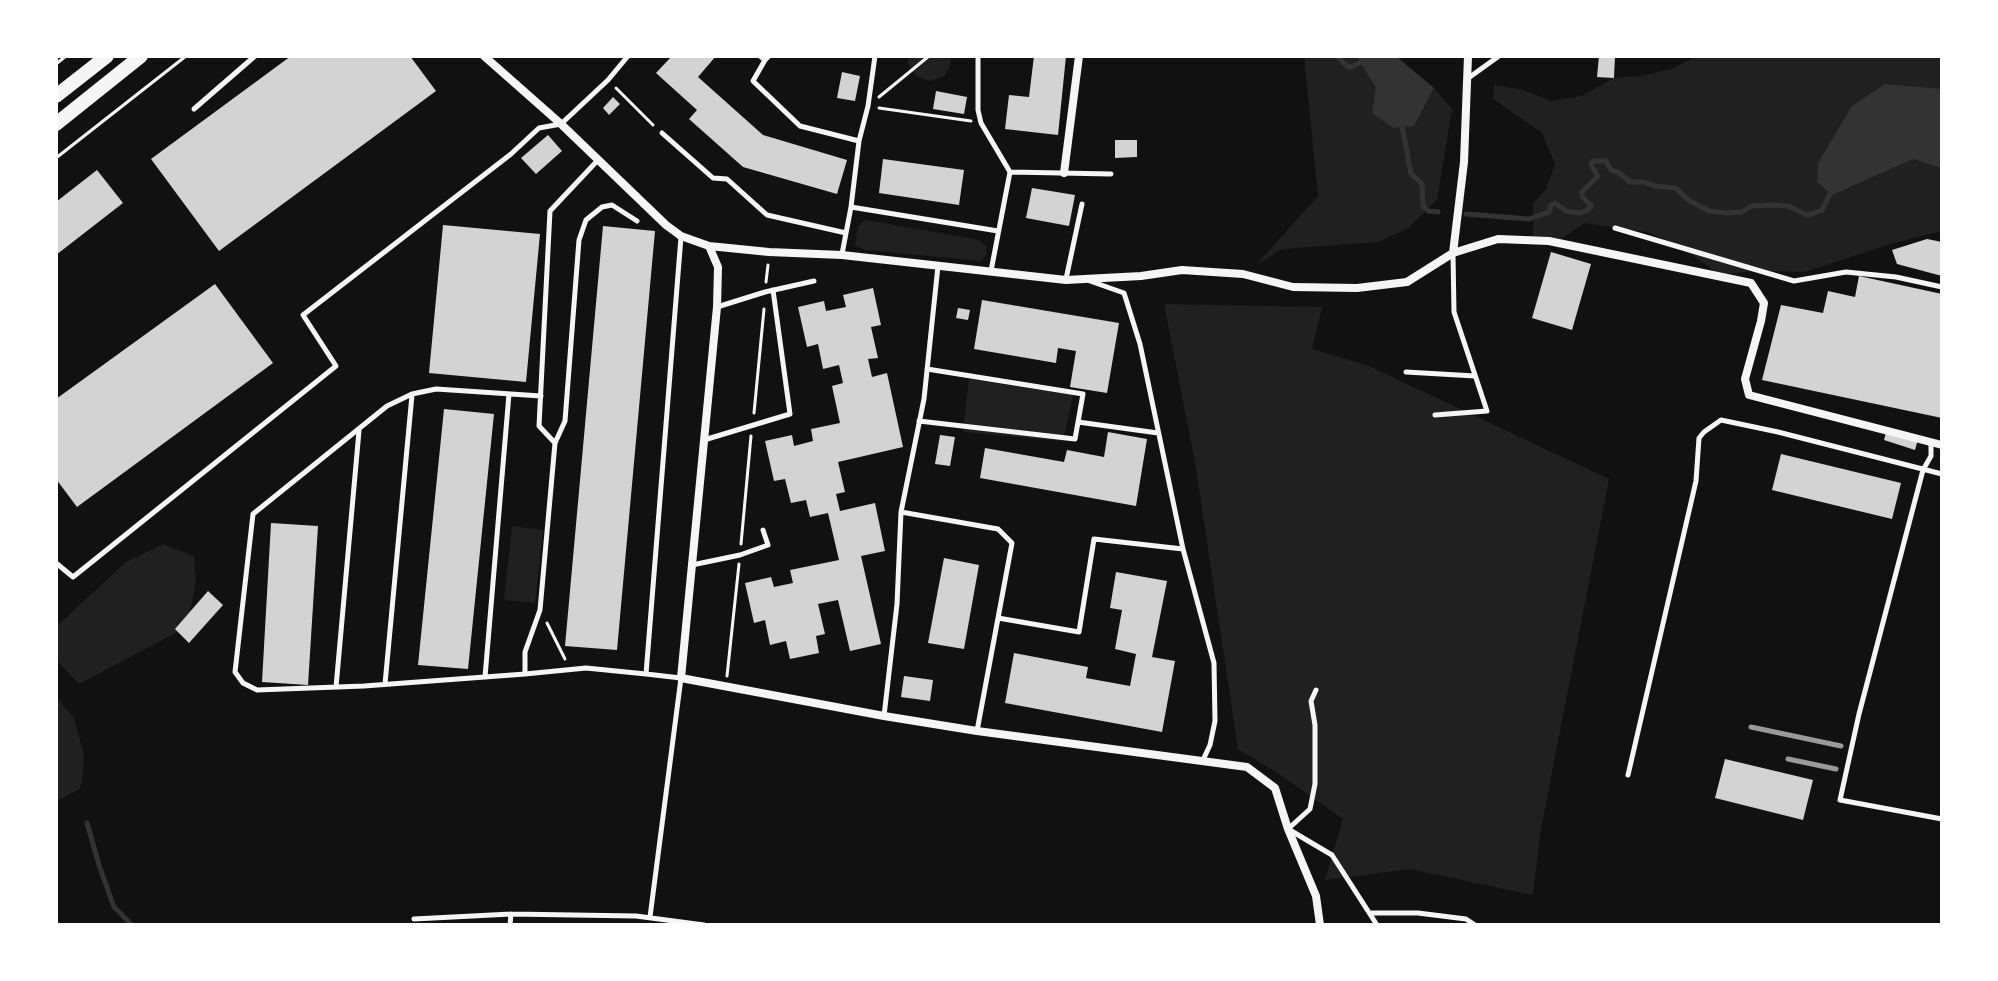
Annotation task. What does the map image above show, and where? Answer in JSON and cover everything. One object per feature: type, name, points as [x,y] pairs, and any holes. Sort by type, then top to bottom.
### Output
[{"type":"main road","points":[[56,96],[107,56]]},
{"type":"main road","points":[[56,124],[141,56]]},
{"type":"street","points":[[484,56],[561,124],[666,225],[681,236],[709,246],[842,255],[1066,280],[1141,276],[1182,270],[1243,274],[1293,287],[1357,288],[1407,282],[1453,253],[1498,239],[1549,241],[1751,283],[1764,303],[1745,379],[1749,395],[1942,445]]},
{"type":"street","points":[[1064,173],[1079,56]]},
{"type":"street","points":[[1453,253],[1464,162],[1468,56]]},
{"type":"street","points":[[709,246],[718,267],[717,307],[681,678],[977,731],[1247,767],[1275,788],[1316,896],[1320,925]]},
{"type":"lane","points":[[194,109],[255,56]]},
{"type":"lane","points":[[56,563],[73,577],[336,366],[303,315],[511,154],[539,128],[561,124],[608,80],[628,56]]},
{"type":"lane","points":[[842,255],[875,56]]},
{"type":"lane","points":[[978,56],[978,110],[981,123],[1010,172],[991,271]]},
{"type":"lane","points":[[1466,79],[1499,56]]},
{"type":"lane","points":[[764,57],[753,81],[800,126],[859,141]]},
{"type":"lane","points":[[662,133],[713,178],[727,179],[767,215],[846,233]]},
{"type":"lane","points":[[555,443],[539,426],[550,211],[598,160]]},
{"type":"lane","points":[[1010,172],[1111,174]]},
{"type":"lane","points":[[1066,280],[1082,204]]},
{"type":"lane","points":[[525,674],[525,652],[540,610],[555,443],[565,421],[579,240],[586,220],[602,207],[612,205],[637,221]]},
{"type":"lane","points":[[851,207],[998,231]]},
{"type":"lane","points":[[1615,228],[1794,281],[1846,272],[1896,277],[1942,287]]},
{"type":"lane","points":[[646,674],[681,236]]},
{"type":"lane","points":[[1435,415],[1487,411],[1454,312],[1453,253]]},
{"type":"lane","points":[[884,716],[897,604],[901,512],[924,399],[938,266]]},
{"type":"lane","points":[[1089,280],[1124,293],[1140,344],[1183,549],[1214,663],[1215,721],[1203,760]]},
{"type":"lane","points":[[717,307],[814,281]]},
{"type":"lane","points":[[703,440],[790,414],[773,290]]},
{"type":"lane","points":[[919,421],[1075,439],[1083,394],[927,369]]},
{"type":"lane","points":[[1406,372],[1475,376]]},
{"type":"lane","points":[[541,396],[436,389],[412,394],[387,406],[253,514],[235,672],[243,683],[257,690],[385,684],[586,668],[681,678],[650,917]]},
{"type":"lane","points":[[385,684],[412,394]]},
{"type":"lane","points":[[485,677],[509,394]]},
{"type":"lane","points":[[1628,775],[1696,481],[1699,438],[1704,432],[1721,420],[1942,474]]},
{"type":"lane","points":[[1078,422],[1158,433]]},
{"type":"lane","points":[[336,687],[359,430]]},
{"type":"lane","points":[[1931,442],[1931,456],[1923,470],[1859,714],[1840,800],[1942,819]]},
{"type":"lane","points":[[901,512],[998,529],[1012,543],[977,731]]},
{"type":"lane","points":[[691,565],[740,555],[768,545],[763,530]]},
{"type":"lane","points":[[998,618],[1079,632],[1094,539],[1183,549]]},
{"type":"lane","points":[[1316,690],[1311,701],[1315,725],[1315,784],[1310,809],[1288,829],[1332,855],[1377,925]]},
{"type":"lane","points":[[1369,913],[1418,913],[1466,919],[1475,925]]},
{"type":"lane","points":[[510,925],[511,914]]},
{"type":"lane","points":[[414,919],[511,914],[636,916],[704,925]]},
{"type":"path","points":[[56,64],[66,56]]},
{"type":"path","points":[[56,158],[186,56]]},
{"type":"path","points":[[868,106],[929,56]]},
{"type":"path","points":[[608,80],[662,133]]},
{"type":"path","points":[[868,106],[981,123]]},
{"type":"path","points":[[725,687],[769,252]]},
{"type":"path","points":[[540,610],[570,669]]},
{"type":"shaded area","points":[[908,56],[951,56],[951,63],[944,76],[930,81],[916,76],[908,63]]},
{"type":"shaded area","points":[[1304,56],[1356,56],[1376,88],[1414,126],[1434,88],[1452,109],[1437,200],[1407,229],[1378,242],[1282,249],[1255,266],[1318,196]]},
{"type":"shaded area","points":[[1356,56],[1396,56],[1434,88],[1414,126],[1393,128],[1372,113],[1376,88]]},
{"type":"shaded area","points":[[1697,56],[1942,56],[1942,231],[1890,244],[1805,272],[1754,271],[1719,275],[1681,246],[1647,232],[1584,223],[1563,238],[1533,237],[1533,204],[1546,189],[1555,164],[1542,133],[1493,99],[1494,85],[1523,90],[1552,101],[1581,96],[1614,78],[1672,69]]},
{"type":"shaded area","points":[[1885,84],[1942,89],[1942,168],[1913,159],[1832,195],[1817,182],[1818,163],[1852,106]]},
{"type":"shaded area","points":[[865,220],[979,240],[986,246],[987,254],[981,261],[865,250],[855,245],[858,226]]},
{"type":"shaded area","points":[[1164,304],[1322,307],[1312,349],[1369,366],[1609,479],[1540,834],[1533,895],[1410,869],[1325,880],[1343,819],[1238,749],[1195,462]]},
{"type":"shaded area","points":[[969,379],[1073,395],[1063,441],[963,432]]},
{"type":"shaded area","points":[[512,526],[543,530],[535,603],[504,600]]},
{"type":"shaded area","points":[[163,544],[194,556],[196,581],[187,627],[79,684],[56,660],[56,627],[126,562]]},
{"type":"shaded area","points":[[56,697],[74,718],[84,755],[80,789],[56,801]]},
{"type":"building","points":[[291,56],[410,56],[436,91],[219,251],[151,159]]},
{"type":"building","points":[[672,56],[716,56],[698,77],[763,135],[847,160],[837,194],[743,167],[689,119],[697,110],[656,73]]},
{"type":"building","points":[[1034,56],[1066,56],[1058,135],[1005,129],[1009,95],[1029,97]]},
{"type":"building","points":[[1599,56],[1615,56],[1614,78],[1597,77]]},
{"type":"building","points":[[842,72],[860,76],[855,101],[837,98]]},
{"type":"building","points":[[936,91],[967,97],[964,114],[933,109]]},
{"type":"building","points":[[613,97],[620,104],[609,115],[603,108]]},
{"type":"building","points":[[548,135],[562,151],[536,174],[521,158]]},
{"type":"building","points":[[1115,140],[1137,140],[1137,157],[1115,158]]},
{"type":"building","points":[[883,159],[964,170],[959,205],[879,193]]},
{"type":"building","points":[[97,170],[123,203],[56,255],[56,202]]},
{"type":"building","points":[[1032,188],[1075,195],[1069,226],[1026,218]]},
{"type":"building","points":[[443,225],[540,234],[526,382],[429,373]]},
{"type":"building","points":[[603,226],[655,231],[617,650],[565,646]]},
{"type":"building","points":[[1927,239],[1942,242],[1942,276],[1897,264],[1892,250]]},
{"type":"building","points":[[1551,252],[1591,264],[1572,330],[1532,318]]},
{"type":"building","points":[[1859,276],[1942,294],[1942,418],[1762,380],[1781,305],[1823,313],[1828,291],[1855,297]]},
{"type":"building","points":[[215,284],[273,363],[77,507],[56,479],[56,399]]},
{"type":"building","points":[[873,288],[881,325],[871,327],[878,358],[868,359],[872,377],[887,373],[903,447],[838,462],[845,492],[836,494],[840,511],[875,503],[885,551],[861,556],[881,644],[850,651],[838,600],[818,604],[825,634],[816,636],[819,653],[790,659],[786,641],[770,645],[765,620],[754,623],[745,583],[771,577],[774,587],[793,583],[790,570],[839,560],[828,513],[810,517],[806,500],[791,503],[785,479],[774,481],[765,441],[792,435],[794,446],[813,441],[811,429],[840,423],[832,386],[843,383],[839,365],[823,369],[818,344],[807,347],[798,307],[824,301],[826,311],[846,307],[843,295]]},
{"type":"building","points":[[982,300],[1119,323],[1107,393],[1070,387],[1076,351],[1058,348],[1056,363],[974,349]]},
{"type":"building","points":[[958,308],[970,310],[968,320],[956,318]]},
{"type":"building","points":[[444,409],[494,414],[468,669],[418,665]]},
{"type":"building","points":[[1887,429],[1918,439],[1915,450],[1884,440]]},
{"type":"building","points":[[1108,432],[1147,439],[1136,506],[980,478],[985,448],[1064,462],[1067,450],[1104,457]]},
{"type":"building","points":[[940,435],[955,437],[950,466],[935,464]]},
{"type":"building","points":[[1781,454],[1901,483],[1892,519],[1772,490]]},
{"type":"building","points":[[271,523],[318,526],[308,685],[262,682]]},
{"type":"building","points":[[944,558],[979,565],[964,649],[928,643]]},
{"type":"building","points":[[1116,572],[1167,581],[1152,657],[1175,661],[1162,732],[1005,703],[1014,653],[1088,667],[1086,678],[1130,686],[1136,654],[1115,649],[1122,610],[1110,608]]},
{"type":"building","points":[[208,591],[223,605],[189,643],[175,629]]},
{"type":"building","points":[[904,676],[933,680],[930,701],[901,697]]},
{"type":"building","points":[[1725,759],[1813,780],[1803,820],[1715,798]]},
{"type":"waterway","points":[[1337,56],[1351,67],[1367,63]]},
{"type":"waterway","points":[[1401,120],[1411,174],[1422,184],[1423,206],[1428,211],[1438,212]]},
{"type":"waterway","points":[[1466,214],[1529,219],[1549,212],[1555,203],[1566,211],[1586,211],[1591,205],[1582,197],[1582,192],[1598,176],[1591,165],[1593,161],[1606,161],[1611,170],[1630,182],[1675,188],[1709,211],[1726,213],[1742,212],[1751,206],[1775,205],[1812,214],[1822,210],[1833,188]]},
{"type":"waterway","points":[[87,823],[114,907],[132,925]]},
{"type":"railway","points":[[1751,727],[1841,746]]},
{"type":"railway","points":[[1788,759],[1836,769]]}]
